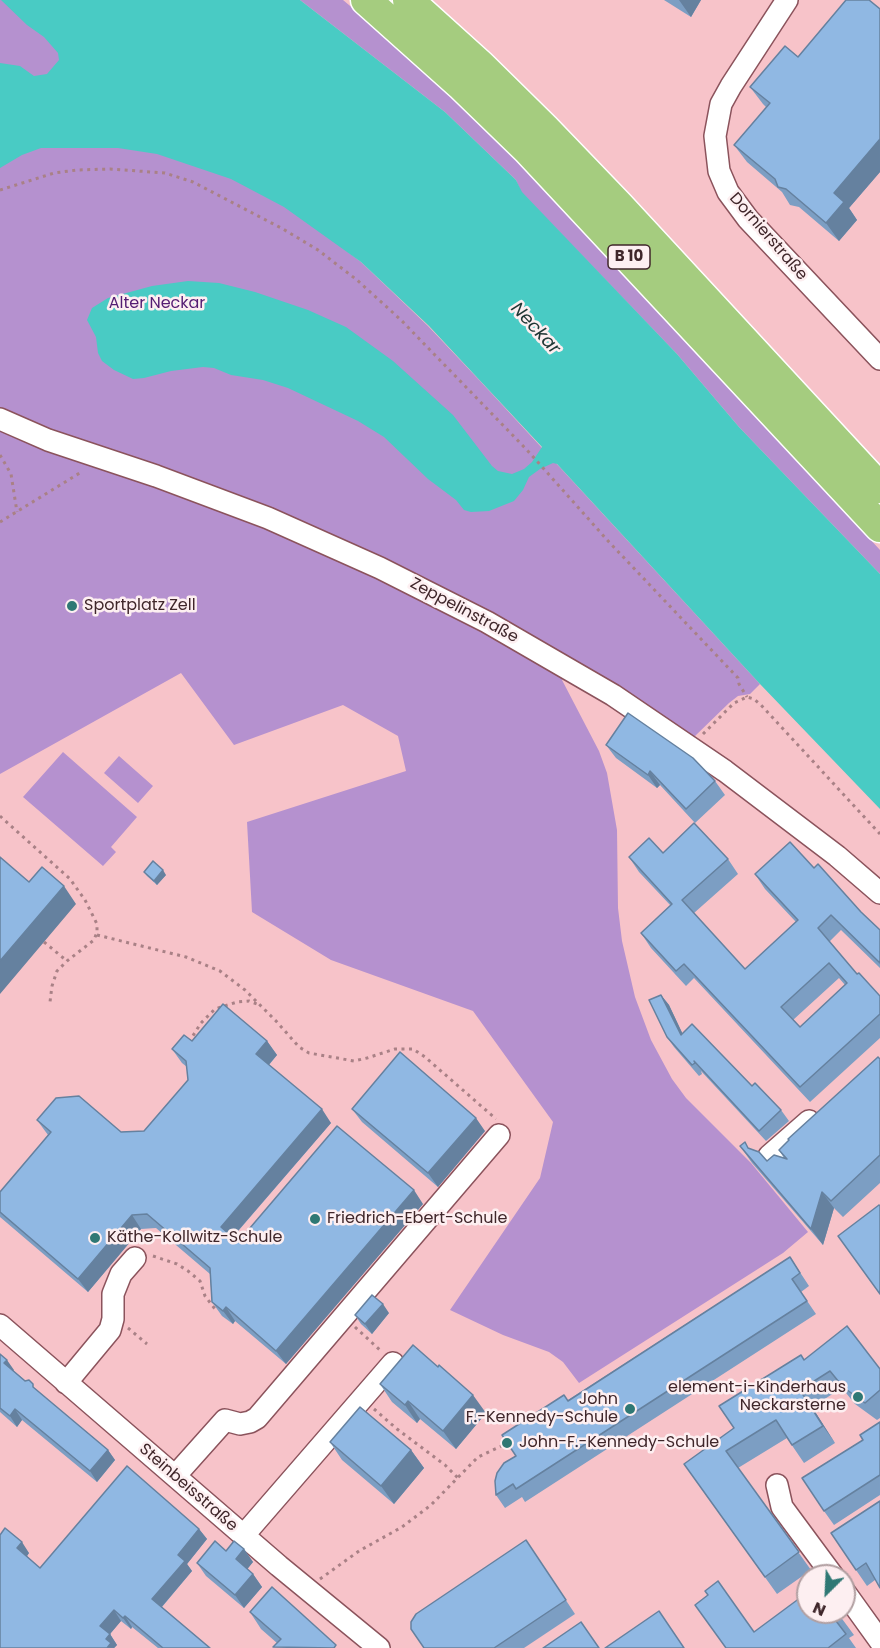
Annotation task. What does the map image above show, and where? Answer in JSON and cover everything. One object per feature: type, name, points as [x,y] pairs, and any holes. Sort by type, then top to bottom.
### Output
[{"type":"highway","name":"B 10","points":[[366,0],[461,85],[528,150],[880,527]]},
{"type":"highway","name":"B 10","points":[[408,0],[481,66],[544,128],[880,488]]},
{"type":"street","name":"Dornierstraße","points":[[787,0],[721,104],[715,136],[719,171],[728,192],[748,219],[880,358]]},
{"type":"street","name":"Zeppelinstraße","points":[[0,419],[48,440],[175,483],[268,518],[416,585],[566,667],[637,711],[725,771],[837,856],[880,893]]},
{"type":"street","points":[[770,1156],[821,1109]]},
{"type":"street","points":[[175,1476],[225,1420],[240,1424],[257,1418],[499,1136]]},
{"type":"street","points":[[66,1383],[110,1330],[114,1316],[113,1294],[121,1274],[135,1258]]},
{"type":"street","name":"Steinbeisstraße","points":[[0,1325],[243,1536],[380,1648]]},
{"type":"street","points":[[243,1536],[393,1363]]},
{"type":"street","points":[[777,1485],[782,1507],[824,1564]]},
{"type":"street","points":[[856,1608],[880,1641]]},
{"type":"path","points":[[0,190],[54,172],[91,169],[157,172],[193,182],[283,229],[334,261],[400,320],[527,450],[609,542],[738,678],[747,697]]},
{"type":"path","points":[[0,455],[11,474],[17,512]]},
{"type":"path","points":[[0,522],[79,475],[96,456]]},
{"type":"path","points":[[690,748],[734,703],[747,697],[754,699],[880,834]]},
{"type":"path","points":[[0,816],[73,882],[97,924],[97,935],[90,944],[67,961],[55,975],[50,1002]]},
{"type":"path","points":[[97,935],[170,952],[208,965],[230,978],[261,1006],[299,1047],[309,1053],[354,1061],[400,1048],[417,1051],[477,1101],[499,1123],[501,1131],[499,1136]]},
{"type":"path","points":[[44,942],[67,961]]},
{"type":"path","points":[[184,1047],[193,1038],[203,1020],[219,1007],[232,1002],[245,1001],[261,1006]]},
{"type":"path","points":[[135,1258],[142,1250],[184,1268],[200,1281],[206,1298],[215,1309]]},
{"type":"path","points":[[344,1316],[393,1363]]},
{"type":"path","points":[[363,1399],[397,1430],[445,1465],[458,1478]]},
{"type":"path","points":[[309,1592],[320,1580],[359,1551],[402,1527],[431,1505],[478,1457],[510,1443]]},
{"type":"green space","name":"Alter Neckar","points":[[0,0],[19,0],[361,262],[428,326],[482,383],[760,684],[750,694],[738,696],[729,703],[694,737],[613,687],[112,454],[0,411]]},
{"type":"green space","points":[[300,0],[343,0],[386,36],[503,147],[880,550],[880,574],[739,427],[677,354],[521,192],[516,180],[445,112]]},
{"type":"green space","points":[[0,426],[207,502],[397,584],[564,675],[562,680],[599,751],[607,773],[617,830],[618,908],[622,941],[635,997],[651,1040],[672,1079],[686,1098],[751,1163],[808,1232],[783,1253],[579,1383],[563,1362],[549,1352],[503,1335],[450,1310],[540,1178],[553,1122],[473,1011],[331,960],[252,912],[247,822],[406,771],[398,736],[343,705],[234,745],[181,673],[0,774]]},
{"type":"green space","points":[[63,752],[137,817],[111,847],[116,852],[103,866],[23,797]]},
{"type":"green space","points":[[119,756],[153,786],[138,803],[104,773]]},
{"type":"water","name":"Neckar","points":[[1,0],[300,0],[445,112],[516,180],[522,192],[677,354],[739,427],[880,574],[880,809],[760,684],[557,464],[553,463],[540,469],[529,477],[523,490],[514,501],[489,511],[471,512],[464,510],[456,500],[428,479],[384,437],[358,421],[288,388],[203,367],[133,379],[102,361],[98,353],[96,337],[87,320],[92,308],[108,298],[152,286],[188,281],[219,283],[255,292],[308,310],[346,327],[393,361],[453,415],[498,471],[512,474],[524,469],[542,447],[429,326],[361,262],[284,207],[231,179],[157,154],[118,148],[41,148],[22,155],[0,168],[0,63],[20,66],[34,76],[47,74],[59,60],[58,53],[44,37],[27,25]]},
{"type":"building","points":[[846,0],[869,0],[880,9],[880,139],[834,193],[844,202],[826,223],[786,189],[778,187],[775,179],[734,145],[770,103],[750,87],[785,46],[798,57]]},
{"type":"building","points":[[628,713],[693,758],[715,781],[686,809],[650,771],[648,775],[606,745]]},
{"type":"building","points":[[694,823],[728,859],[682,900],[745,969],[798,920],[755,874],[790,842],[814,868],[818,864],[880,930],[880,963],[831,915],[818,928],[857,974],[859,973],[880,996],[880,1014],[800,1087],[684,964],[676,971],[641,933],[672,904],[629,857],[649,838],[663,853]],"holes":[[[829,963],[847,983],[800,1027],[781,1007]]]},
{"type":"building","points":[[0,857],[29,882],[42,867],[64,886],[0,961]]},
{"type":"building","points":[[153,861],[163,870],[154,881],[144,872]]},
{"type":"building","points":[[661,995],[681,1035],[692,1024],[752,1086],[755,1083],[781,1110],[759,1131],[694,1061],[692,1065],[667,1037],[649,1000]]},
{"type":"building","points":[[223,1004],[267,1041],[256,1054],[322,1109],[221,1227],[238,1242],[337,1126],[414,1190],[276,1351],[226,1307],[223,1311],[212,1302],[210,1268],[147,1214],[132,1215],[78,1279],[0,1212],[0,1192],[51,1132],[37,1120],[56,1098],[79,1096],[121,1132],[144,1131],[188,1080],[186,1061],[172,1049],[184,1035],[192,1041]]},
{"type":"building","points":[[400,1052],[476,1118],[428,1173],[352,1109]]},
{"type":"building","points":[[878,1057],[880,1059],[880,1155],[831,1201],[822,1192],[811,1229],[740,1146],[745,1142],[748,1148],[759,1152],[767,1161],[774,1155],[787,1159],[779,1150],[788,1139]]},
{"type":"building","points":[[880,1206],[880,1294],[838,1236]]},
{"type":"building","points":[[790,1257],[800,1273],[792,1279],[807,1301],[516,1489],[513,1484],[496,1495],[497,1473],[504,1463],[516,1456],[502,1435],[564,1395],[568,1401]]},
{"type":"building","points":[[372,1295],[383,1304],[365,1324],[355,1315]]},
{"type":"building","points":[[847,1326],[880,1369],[880,1390],[865,1403],[843,1387],[830,1371],[800,1390],[823,1426],[792,1445],[776,1420],[726,1451],[799,1552],[765,1577],[684,1464],[734,1428],[719,1406],[801,1355],[804,1360]]},
{"type":"building","points":[[413,1345],[473,1395],[443,1431],[408,1401],[405,1405],[380,1384]]},
{"type":"building","points":[[0,1354],[7,1360],[4,1363],[25,1381],[29,1380],[33,1387],[108,1450],[90,1471],[15,1409],[10,1416],[0,1408]]},
{"type":"building","points":[[360,1407],[411,1450],[381,1486],[330,1442]]},
{"type":"building","points":[[880,1422],[880,1475],[824,1511],[802,1478],[863,1440],[860,1435]]},
{"type":"building","points":[[127,1466],[199,1529],[178,1555],[185,1561],[152,1599],[210,1648],[163,1648],[125,1616],[123,1618],[114,1610],[100,1626],[110,1634],[106,1639],[111,1643],[107,1648],[0,1648],[0,1535],[5,1528],[22,1542],[17,1548],[40,1568]]},
{"type":"building","points":[[880,1501],[880,1588],[866,1563],[856,1570],[856,1564],[852,1564],[831,1533]]},
{"type":"building","points":[[526,1540],[566,1600],[494,1648],[424,1648],[411,1629],[411,1622],[416,1614]]},
{"type":"building","points":[[215,1541],[226,1551],[234,1541],[244,1549],[236,1559],[253,1574],[235,1595],[197,1563]]},
{"type":"building","points":[[718,1581],[754,1632],[796,1601],[796,1624],[838,1624],[846,1634],[828,1648],[726,1648],[695,1605],[708,1595],[705,1591]]},
{"type":"building","points":[[272,1587],[336,1645],[334,1648],[273,1647],[281,1639],[250,1612]]},
{"type":"building","points":[[659,1611],[684,1648],[605,1648]]},
{"type":"building","points":[[581,1622],[599,1648],[543,1648]]},
{"type":"place","name":"Sportplatz Zell","points":[[72,606]]},
{"type":"place","name":"Friedrich-Ebert-Schule","points":[[315,1219]]},
{"type":"place","name":"Käthe-Kollwitz-Schule","points":[[95,1238]]},
{"type":"place","name":"element-i-Kinderhaus Neckarsterne","points":[[858,1397]]},
{"type":"place","name":"John F.-Kennedy-Schule","points":[[630,1409]]},
{"type":"place","name":"John-F.-Kennedy-Schule","points":[[507,1443]]}]
